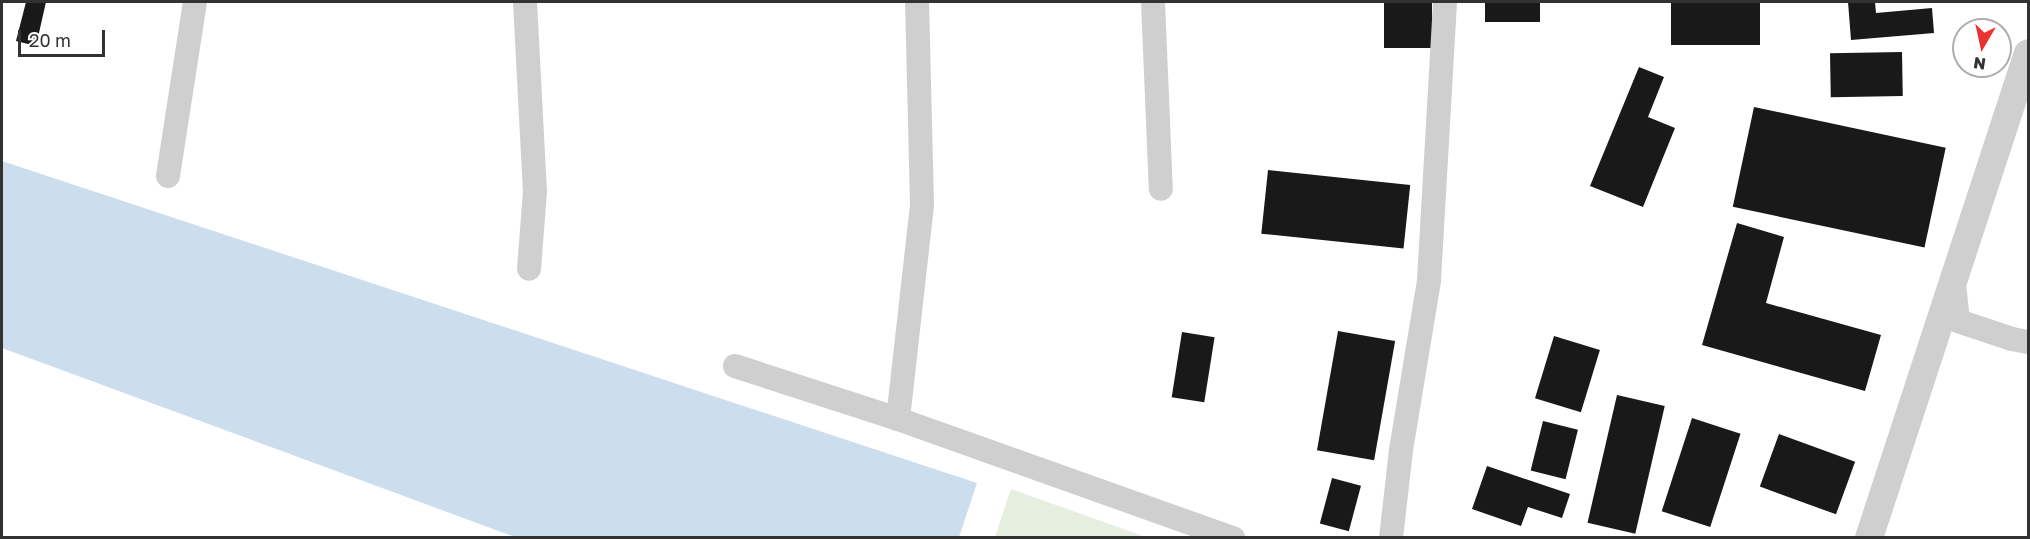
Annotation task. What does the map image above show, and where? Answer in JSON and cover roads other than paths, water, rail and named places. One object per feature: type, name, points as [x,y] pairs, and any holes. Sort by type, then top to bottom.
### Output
[{"type":"street","points":[[168,176],[195,2]]},
{"type":"street","points":[[525,2],[535,191],[529,269]]},
{"type":"street","points":[[898,419],[922,205],[917,2]]},
{"type":"street","points":[[1153,2],[1161,189]]},
{"type":"street","points":[[1391,537],[1401,450],[1429,280],[1445,2]]},
{"type":"street","points":[[1869,537],[2028,53]]},
{"type":"street","points":[[1954,281],[1958,321],[2028,342]]},
{"type":"street","points":[[735,366],[898,419],[1233,537]]},
{"type":"water","points":[[2,161],[977,483],[959,537],[515,537],[2,348]]}]
